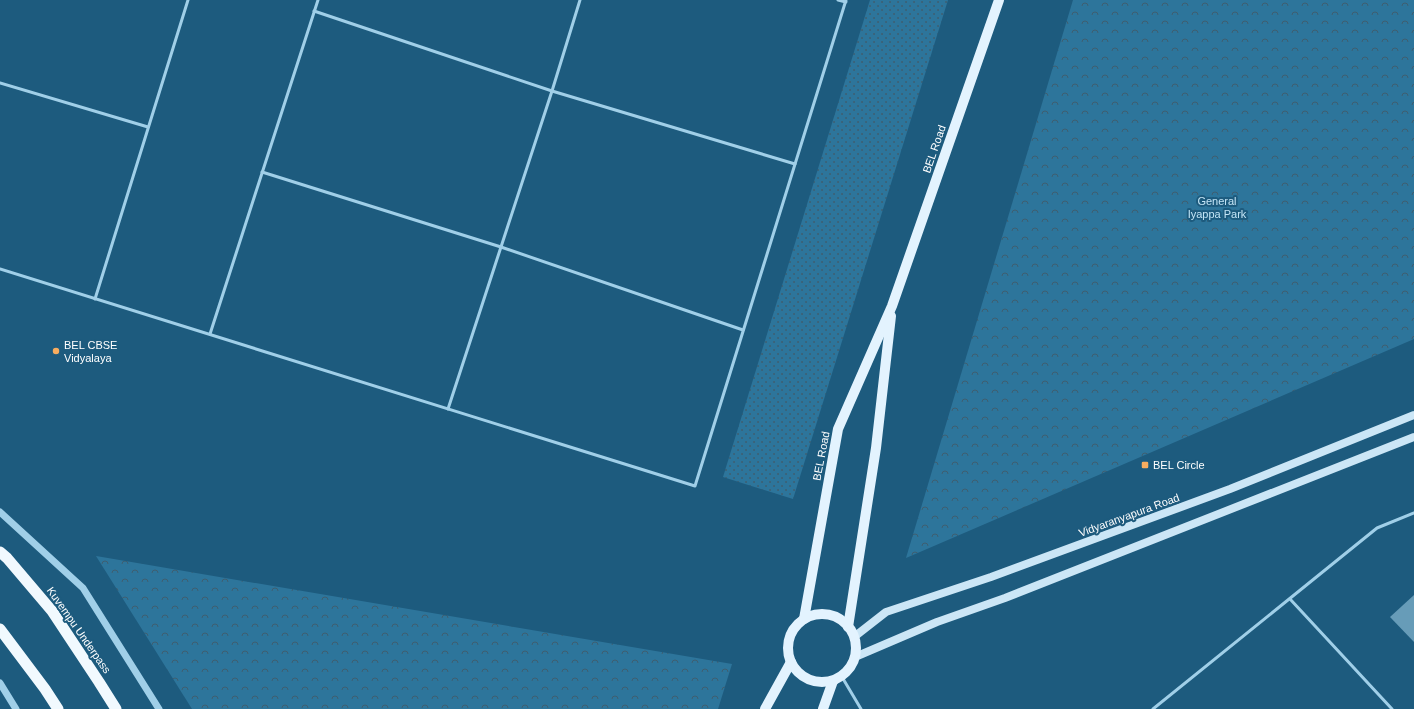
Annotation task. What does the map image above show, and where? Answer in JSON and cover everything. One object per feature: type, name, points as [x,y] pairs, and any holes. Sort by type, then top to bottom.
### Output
[{"type":"highway","name":"Kuvempu Underpass","points":[[0,552],[7,558],[52,611],[116,709]]},
{"type":"highway","points":[[0,629],[45,689],[58,709]]},
{"type":"main road","name":"BEL Road","points":[[804,619],[838,429],[892,306],[999,0]]},
{"type":"main road","name":"BEL Road","points":[[848,627],[876,448],[892,306]]},
{"type":"main road","name":"Vidyaranyapura Road","points":[[854,637],[886,612],[991,577],[1216,494],[1414,415]]},
{"type":"main road","points":[[855,657],[937,622],[1012,595],[1414,437]]},
{"type":"main road","points":[[823,709],[837,679],[849,668],[855,657],[854,637],[848,627],[835,616],[819,614],[804,619],[795,627],[789,638],[788,650],[791,662],[799,673],[810,680],[824,682],[837,679]]},
{"type":"main road","points":[[765,709],[791,662]]},
{"type":"street","points":[[0,512],[83,588],[158,709]]},
{"type":"street","points":[[0,683],[16,709]]},
{"type":"lane","points":[[95,298],[188,0]]},
{"type":"lane","points":[[210,334],[318,0]]},
{"type":"lane","points":[[448,409],[552,91],[580,0]]},
{"type":"lane","points":[[0,269],[695,486],[846,1],[838,0]]},
{"type":"lane","points":[[314,11],[552,91],[795,164]]},
{"type":"lane","points":[[0,83],[148,127]]},
{"type":"lane","points":[[262,172],[501,247],[744,330]]},
{"type":"lane","points":[[1153,709],[1377,528],[1414,512]]},
{"type":"lane","points":[[1290,598],[1392,709]]},
{"type":"lane","points":[[837,679],[861,709]]},
{"type":"green space","points":[[870,0],[948,0],[793,499],[723,477]]},
{"type":"green space","name":"General Iyappa Park","points":[[1073,0],[1414,0],[1414,339],[906,558]]},
{"type":"green space","points":[[96,556],[732,664],[718,709],[192,709]]},
{"type":"building","points":[[1414,595],[1414,642],[1390,617]]},
{"type":"place","name":"BEL CBSE Vidyalaya","points":[[56,351]]},
{"type":"place","name":"BEL Circle","points":[[1145,465]]}]
